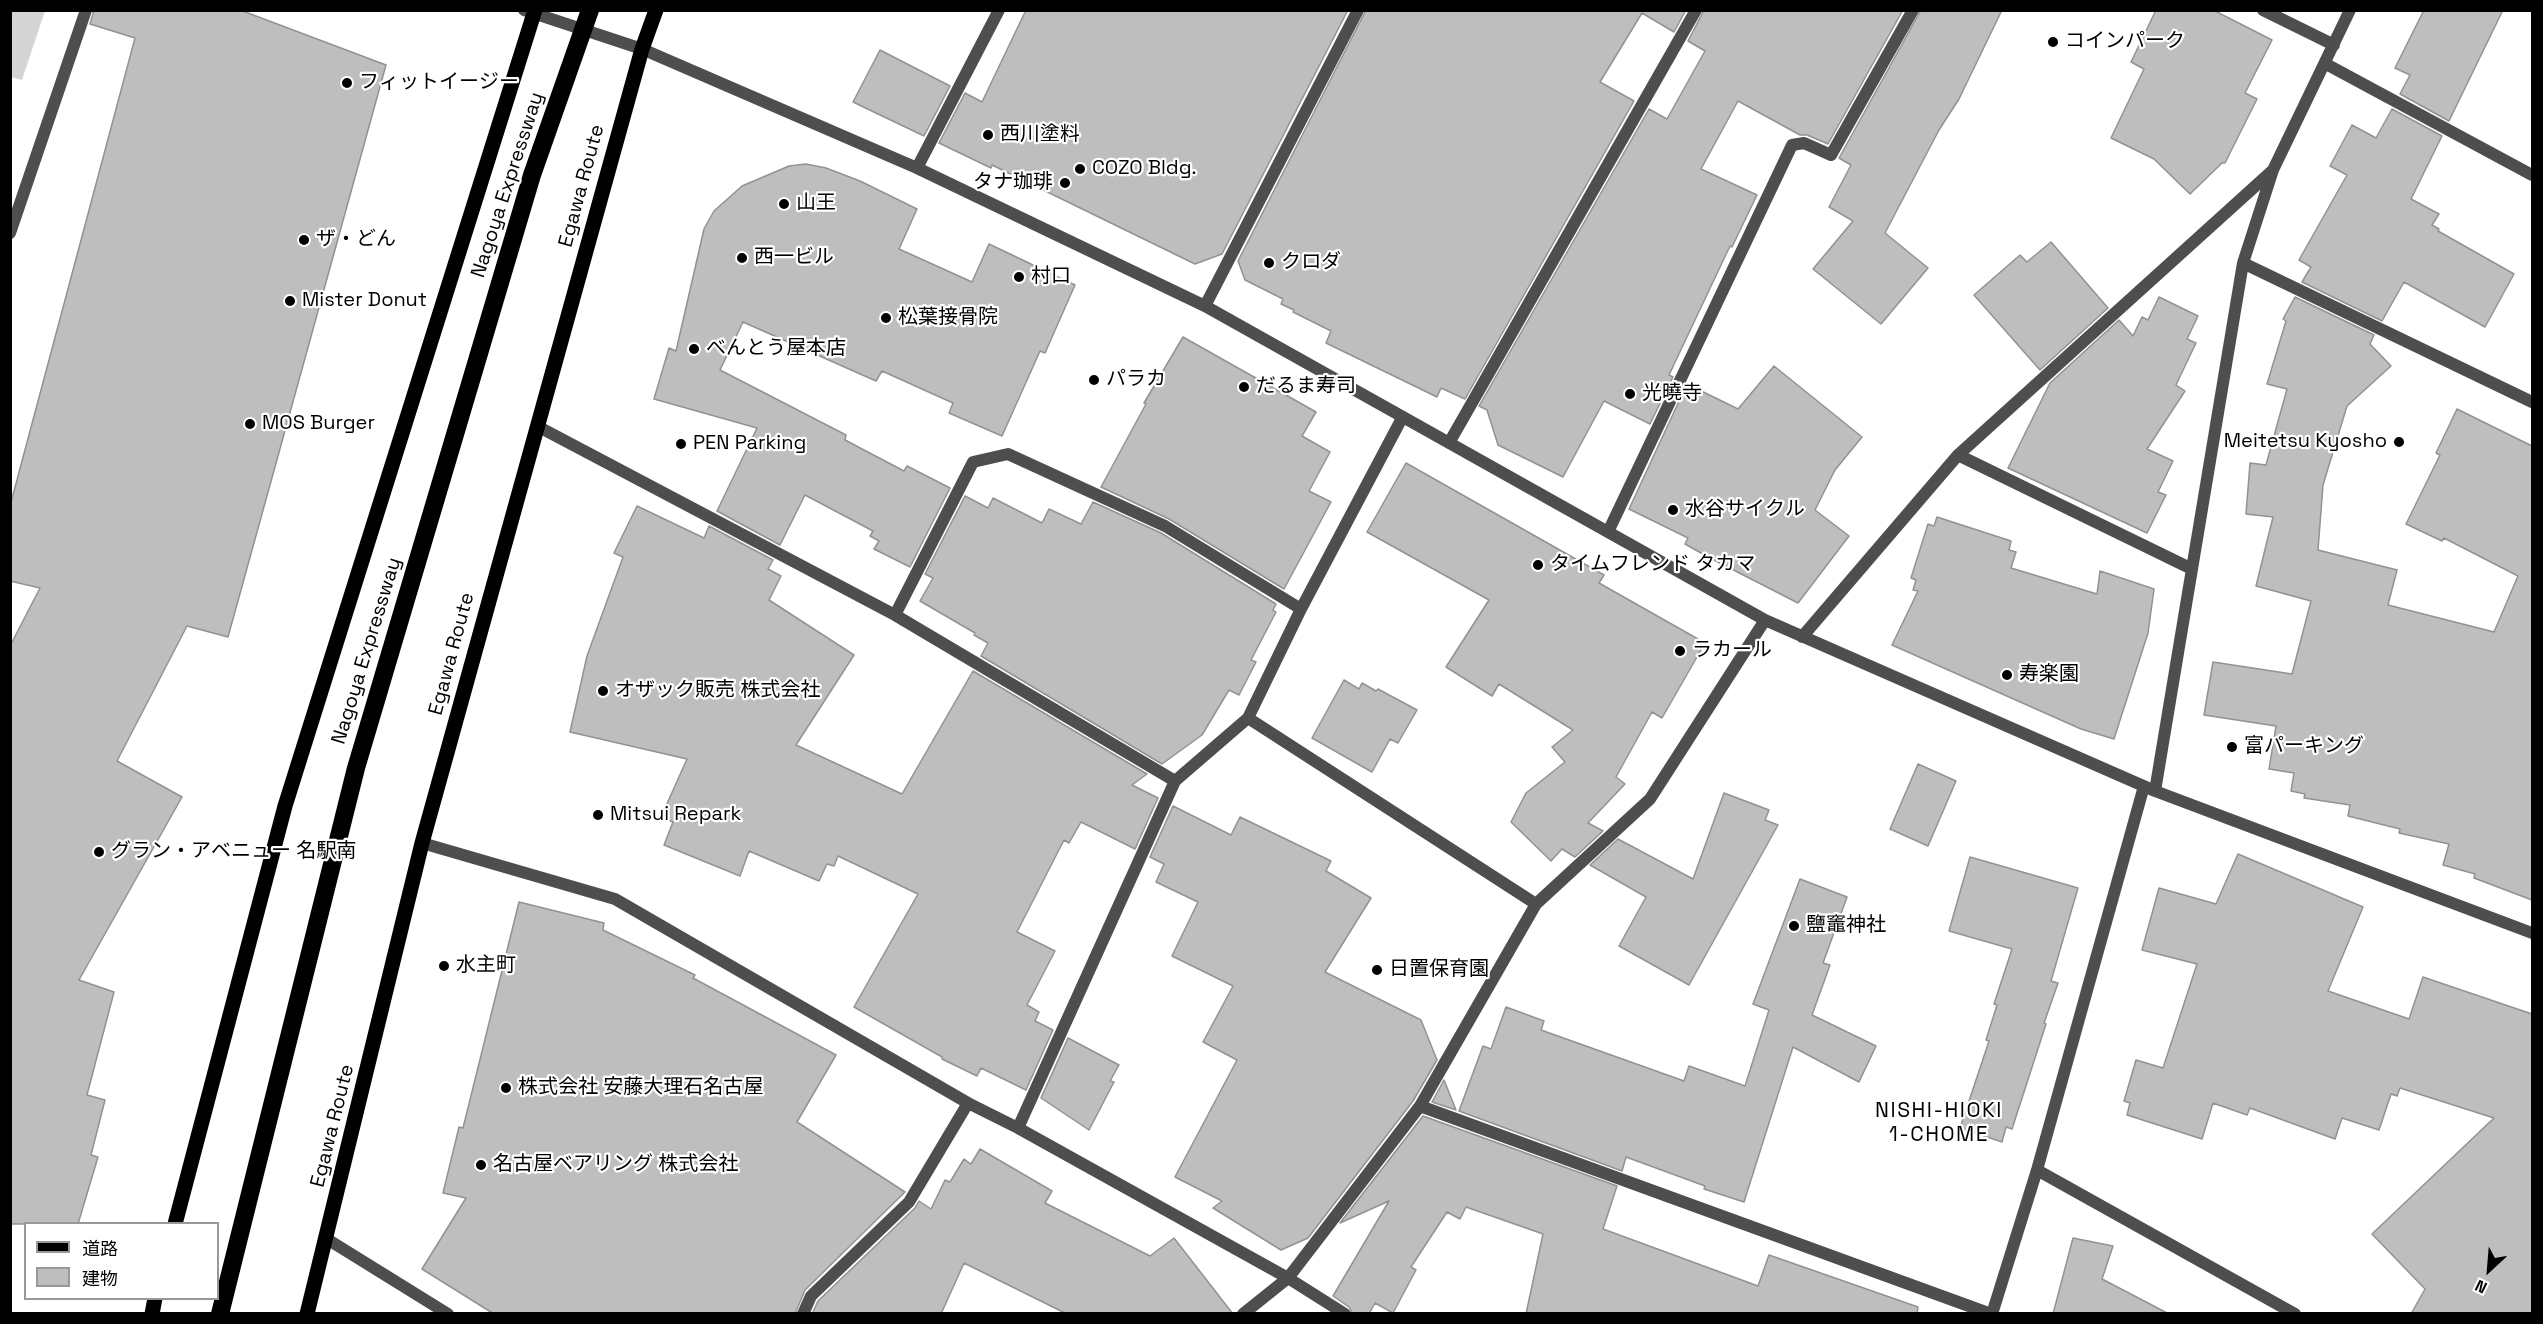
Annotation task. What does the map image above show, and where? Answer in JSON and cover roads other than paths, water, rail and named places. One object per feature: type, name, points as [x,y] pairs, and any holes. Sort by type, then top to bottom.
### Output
[{"type":"highway","name":"Nagoya Expressway","points":[[220,1314],[356,768],[532,175],[590,10]]},
{"type":"main road","name":"Egawa Route","points":[[307,1314],[422,843],[642,49],[656,10]]},
{"type":"main road","points":[[176,1222],[285,806],[531,12]]},
{"type":"street","points":[[10,233],[86,10]]},
{"type":"street","points":[[917,168],[999,10]]},
{"type":"street","points":[[1204,306],[1358,10]]},
{"type":"street","points":[[1449,443],[1696,10]]},
{"type":"street","points":[[1608,532],[1792,145],[1804,143],[1831,155],[1912,10]]},
{"type":"street","points":[[2263,10],[2334,45]]},
{"type":"street","points":[[1420,1106],[1992,1314],[2037,1170],[2149,788],[2192,569],[2243,263],[2273,170],[2350,10]]},
{"type":"street","points":[[531,12],[642,49],[917,168],[1204,306],[1765,620],[2149,788],[2532,933]]},
{"type":"street","points":[[2325,64],[2532,175]]},
{"type":"street","points":[[1802,637],[1958,455],[2273,170]]},
{"type":"street","points":[[2243,263],[2532,402]]},
{"type":"street","points":[[1018,1128],[1175,781],[1248,718],[1301,609],[1402,418]]},
{"type":"street","points":[[537,426],[895,615],[1175,781]]},
{"type":"street","points":[[895,615],[973,462],[1008,454],[1165,526],[1301,609]]},
{"type":"street","points":[[1958,455],[2192,569]]},
{"type":"street","points":[[1243,1314],[1288,1278],[1420,1106],[1536,904],[1650,799],[1765,620]]},
{"type":"street","points":[[1248,718],[1536,904]]},
{"type":"street","points":[[422,843],[615,899],[968,1102],[1288,1278],[1345,1314]]},
{"type":"street","points":[[803,1314],[811,1296],[909,1202],[968,1102]]},
{"type":"street","points":[[2037,1170],[2295,1314]]},
{"type":"street","points":[[327,1239],[448,1314]]},
{"type":"place","name":"コインパーク","points":[[2053,42]]},
{"type":"place","name":"フィットイージー","points":[[347,83]]},
{"type":"place","name":"西川塗料","points":[[988,135]]},
{"type":"place","name":"COZO Bldg.","points":[[1080,169]]},
{"type":"place","name":"タナ珈琲","points":[[1065,183]]},
{"type":"place","name":"山王","points":[[784,204]]},
{"type":"place","name":"ザ・どん","points":[[304,240]]},
{"type":"place","name":"西一ビル","points":[[742,258]]},
{"type":"place","name":"クロダ","points":[[1269,263]]},
{"type":"place","name":"村口","points":[[1019,277]]},
{"type":"place","name":"Mister Donut","points":[[290,301]]},
{"type":"place","name":"松葉接骨院","points":[[886,318]]},
{"type":"place","name":"べんとう屋本店","points":[[694,349]]},
{"type":"place","name":"パラカ","points":[[1094,380]]},
{"type":"place","name":"だるま寿司","points":[[1244,387]]},
{"type":"place","name":"光曉寺","points":[[1630,394]]},
{"type":"place","name":"MOS Burger","points":[[250,424]]},
{"type":"place","name":"Meitetsu Kyosho","points":[[2399,442]]},
{"type":"place","name":"PEN Parking","points":[[681,444]]},
{"type":"place","name":"水谷サイクル","points":[[1673,510]]},
{"type":"place","name":"タイムフレンド タカマ","points":[[1538,565]]},
{"type":"place","name":"ラカール","points":[[1680,651]]},
{"type":"place","name":"寿楽園","points":[[2007,675]]},
{"type":"place","name":"オザック販売 株式会社","points":[[603,691]]},
{"type":"place","name":"富パーキング","points":[[2232,747]]},
{"type":"place","name":"Mitsui Repark","points":[[598,815]]},
{"type":"place","name":"グラン・アベニュー 名駅南","points":[[99,852]]},
{"type":"place","name":"鹽竈神社","points":[[1794,926]]},
{"type":"place","name":"水主町","points":[[444,966]]},
{"type":"place","name":"日置保育園","points":[[1377,970]]},
{"type":"place","name":"株式会社 安藤大理石名古屋","points":[[506,1088]]},
{"type":"place","name":"名古屋ベアリング 株式会社","points":[[481,1165]]},
{"type":"district","name":"NISHI-HIOKI 1-CHOME","points":[[1939,1123]]}]
